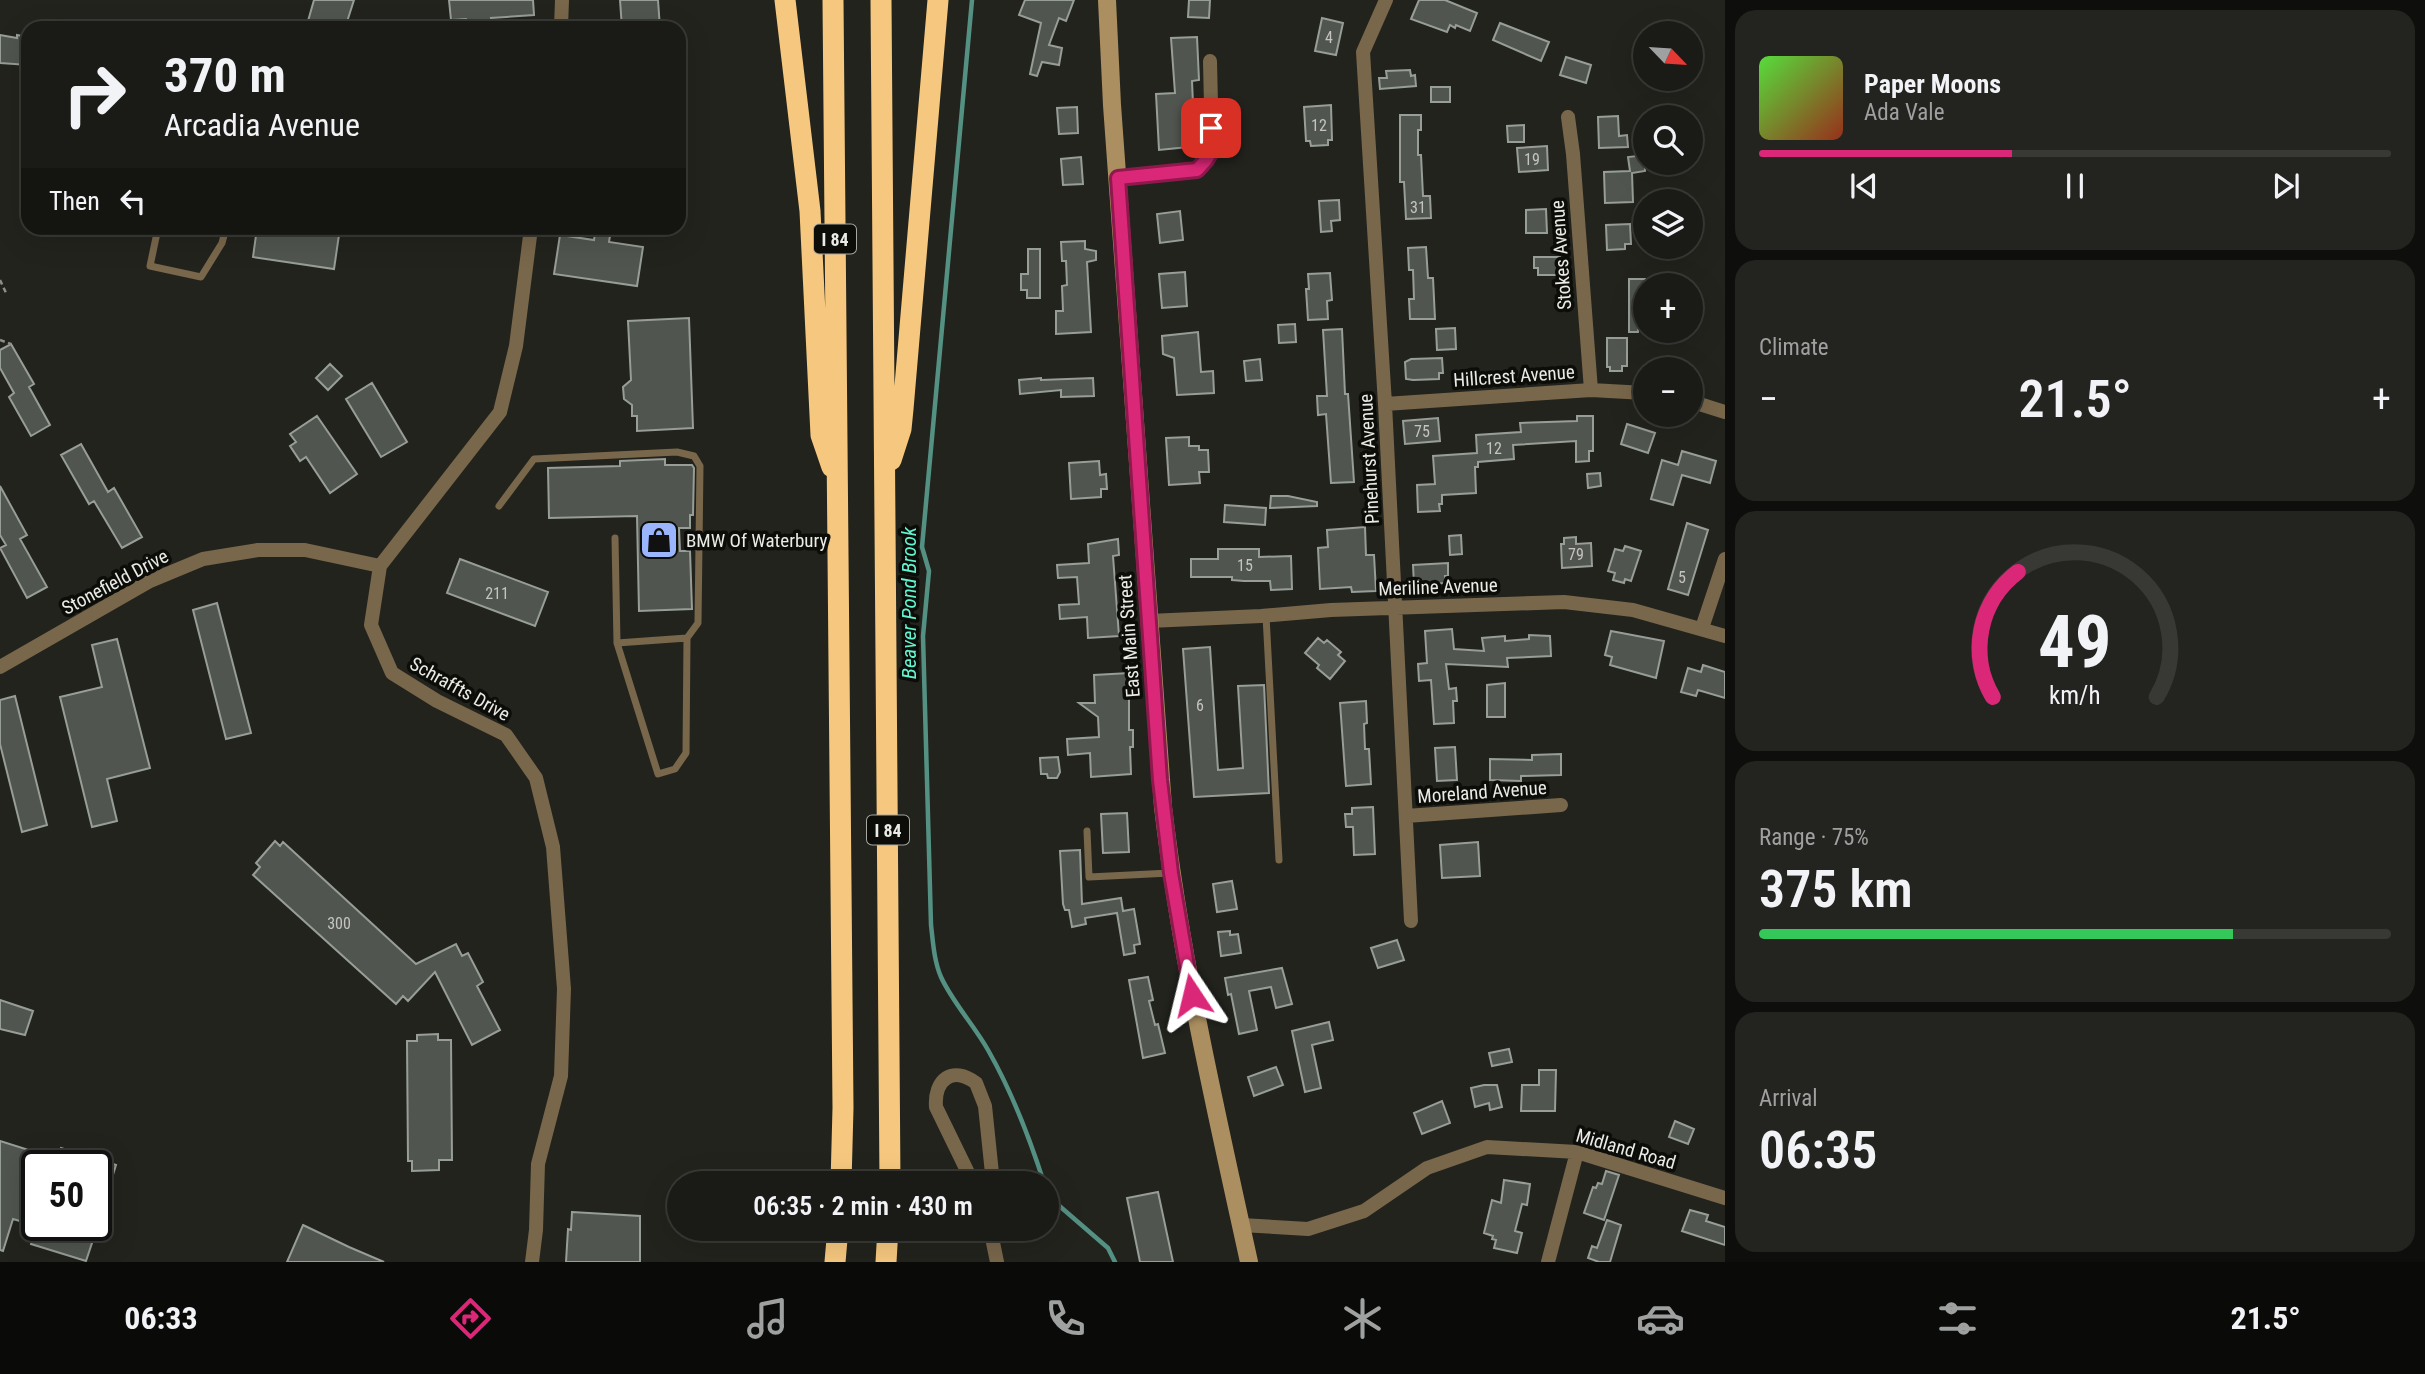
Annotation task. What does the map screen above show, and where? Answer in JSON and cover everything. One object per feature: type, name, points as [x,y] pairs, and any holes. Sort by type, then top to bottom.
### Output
[{"type":"highway","points":[[785,0],[810,211],[821,435],[837,477]]},
{"type":"highway","name":"I 84","points":[[834,0],[841,1171]]},
{"type":"highway","name":"I 84","points":[[881,0],[890,1171]]},
{"type":"highway","points":[[885,477],[897,444],[903,409],[938,0]]},
{"type":"highway","points":[[835,1262],[837,1241]]},
{"type":"highway","points":[[886,1262],[887,1241]]},
{"type":"main road","name":"East Main Street","points":[[1107,0],[1160,780],[1171,873],[1192,995],[1249,1262]]},
{"type":"street","points":[[561,21],[562,0]]},
{"type":"street","name":"Pinehurst Avenue","points":[[1386,0],[1363,52],[1385,404],[1411,921]]},
{"type":"street","points":[[1118,178],[1197,170],[1206,160],[1212,150],[1210,61]]},
{"type":"street","name":"Stokes Avenue","points":[[1568,117],[1591,390]]},
{"type":"street","name":"Schraffts Drive","points":[[530,235],[516,346],[500,412],[380,566],[371,625],[391,673],[437,701],[506,735],[536,778],[554,847],[564,989],[561,1076],[538,1164],[537,1230],[533,1262]]},
{"type":"street","name":"Hillcrest Avenue","points":[[1385,404],[1591,390],[1633,392]]},
{"type":"street","points":[[1703,405],[1725,412]]},
{"type":"street","name":"Stonefield Drive","points":[[0,667],[150,581],[203,559],[258,550],[305,550],[380,566]]},
{"type":"street","points":[[1702,628],[1725,559]]},
{"type":"street","name":"Meriline Avenue","points":[[1149,621],[1564,602],[1633,610],[1725,636]]},
{"type":"street","name":"Moreland Avenue","points":[[1406,816],[1561,805]]},
{"type":"street","points":[[967,1171],[936,1107],[935,1094],[939,1083],[948,1077],[959,1075],[976,1083],[983,1099],[992,1171]]},
{"type":"street","name":"Midland Road","points":[[1241,1224],[1308,1229],[1364,1211],[1427,1168],[1487,1147],[1577,1152],[1725,1198]]},
{"type":"street","points":[[1548,1262],[1577,1152]]},
{"type":"street","points":[[993,1241],[998,1262]]},
{"type":"street","points":[[997,1241],[998,1262]]},
{"type":"lane","points":[[157,235],[150,266],[201,277],[224,235]]},
{"type":"lane","points":[[499,506],[534,459],[677,452],[694,456],[700,466],[698,623],[687,638],[686,753],[675,769],[658,774],[617,643],[615,538]]},
{"type":"lane","points":[[1266,616],[1279,860]]},
{"type":"lane","points":[[617,643],[687,638]]},
{"type":"lane","points":[[1087,831],[1089,877],[1171,873]]},
{"type":"path","points":[[0,280],[7,295]]},
{"type":"path","points":[[0,340],[11,344]]},
{"type":"building","points":[[314,0],[354,0],[347,21],[308,21]]},
{"type":"building","points":[[449,0],[533,0],[534,15],[491,18],[492,21],[451,20]]},
{"type":"building","points":[[620,0],[658,0],[660,21],[622,21]]},
{"type":"building","points":[[1025,0],[1074,0],[1066,21],[1059,18],[1049,45],[1062,48],[1059,65],[1042,62],[1037,76],[1030,74],[1041,23],[1019,15]]},
{"type":"building","points":[[1189,0],[1210,0],[1209,18],[1188,17]]},
{"type":"building","points":[[1419,0],[1445,0],[1477,13],[1470,31],[1450,25],[1447,32],[1411,19]]},
{"type":"building","points":[[1322,18],[1343,23],[1336,55],[1315,51]]},
{"type":"building","points":[[1500,23],[1549,42],[1541,61],[1493,40]]},
{"type":"building","points":[[0,35],[17,38],[17,35],[21,36],[21,64],[0,63]]},
{"type":"building","points":[[1197,37],[1199,80],[1192,81],[1193,104],[1188,105],[1189,111],[1186,111],[1188,147],[1159,150],[1156,94],[1175,93],[1171,38]]},
{"type":"building","points":[[1566,57],[1591,65],[1586,83],[1560,75]]},
{"type":"building","points":[[1410,70],[1411,76],[1415,75],[1416,86],[1380,89],[1379,78],[1387,78],[1386,71]]},
{"type":"building","points":[[1431,87],[1450,87],[1450,102],[1431,102]]},
{"type":"building","points":[[1331,105],[1332,140],[1328,140],[1328,145],[1311,146],[1310,141],[1306,141],[1304,107]]},
{"type":"building","points":[[1077,107],[1078,133],[1059,134],[1057,108]]},
{"type":"building","points":[[1400,115],[1421,115],[1418,155],[1421,155],[1423,196],[1430,196],[1431,218],[1406,219],[1404,182],[1400,182]]},
{"type":"building","points":[[1618,116],[1619,136],[1627,135],[1628,147],[1599,148],[1598,117]]},
{"type":"building","points":[[1524,125],[1524,142],[1508,142],[1507,126]]},
{"type":"building","points":[[1547,146],[1548,170],[1519,172],[1517,148]]},
{"type":"building","points":[[1633,156],[1633,202],[1605,203],[1604,172],[1630,171],[1628,157]]},
{"type":"building","points":[[1081,157],[1083,184],[1063,185],[1061,159]]},
{"type":"building","points":[[1339,200],[1340,220],[1331,221],[1332,231],[1321,232],[1319,201]]},
{"type":"building","points":[[1546,209],[1547,233],[1526,233],[1526,210]]},
{"type":"building","points":[[1180,211],[1183,240],[1160,243],[1157,214]]},
{"type":"building","points":[[1630,224],[1631,244],[1625,244],[1625,249],[1607,250],[1606,225]]},
{"type":"building","points":[[256,235],[339,235],[334,269],[253,257]]},
{"type":"building","points":[[560,235],[594,240],[595,235],[605,235],[610,236],[609,242],[643,247],[637,286],[554,274]]},
{"type":"building","points":[[1085,241],[1085,249],[1096,251],[1096,260],[1087,262],[1091,332],[1056,334],[1056,311],[1063,311],[1062,286],[1067,285],[1066,261],[1062,261],[1061,242]]},
{"type":"building","points":[[1426,247],[1428,278],[1433,278],[1435,319],[1410,319],[1409,299],[1414,299],[1413,270],[1409,270],[1408,248]]},
{"type":"building","points":[[1028,249],[1040,249],[1040,298],[1027,298],[1027,290],[1021,290],[1021,274],[1028,274]]},
{"type":"building","points":[[1534,257],[1560,257],[1560,275],[1538,275],[1538,268],[1534,268]]},
{"type":"building","points":[[1185,272],[1187,306],[1162,308],[1159,274]]},
{"type":"building","points":[[1330,273],[1332,300],[1327,301],[1328,319],[1308,320],[1308,274]]},
{"type":"building","points":[[1629,279],[1633,279],[1633,332],[1629,332]]},
{"type":"building","points":[[689,318],[693,428],[637,431],[637,416],[632,416],[632,405],[624,399],[623,387],[631,380],[628,321]]},
{"type":"building","points":[[1295,324],[1296,342],[1279,343],[1278,325]]},
{"type":"building","points":[[1455,328],[1456,349],[1437,350],[1436,329]]},
{"type":"building","points":[[1342,329],[1354,482],[1331,483],[1326,414],[1318,415],[1317,396],[1327,396],[1323,330]]},
{"type":"building","points":[[1198,332],[1201,372],[1213,371],[1214,393],[1177,395],[1174,358],[1163,354],[1162,336]]},
{"type":"building","points":[[1607,338],[1627,338],[1627,366],[1622,366],[1622,371],[1610,371],[1610,367],[1607,367]]},
{"type":"building","points":[[11,344],[34,384],[29,387],[50,425],[31,436],[9,397],[14,393],[0,368],[0,350]]},
{"type":"building","points":[[1442,358],[1443,373],[1439,373],[1439,379],[1406,379],[1405,362],[1411,359]]},
{"type":"building","points":[[1260,359],[1262,380],[1246,381],[1244,361]]},
{"type":"building","points":[[330,364],[342,376],[328,390],[316,378]]},
{"type":"building","points":[[1093,378],[1094,396],[1061,397],[1061,390],[1020,394],[1019,380]]},
{"type":"building","points":[[372,383],[407,442],[381,457],[346,399]]},
{"type":"building","points":[[317,416],[357,474],[330,493],[306,457],[300,461],[290,446],[296,442],[290,434]]},
{"type":"building","points":[[1577,416],[1593,416],[1593,451],[1589,451],[1589,461],[1576,462],[1576,441],[1513,445],[1514,459],[1478,462],[1478,467],[1475,467],[1476,493],[1442,495],[1440,511],[1418,512],[1417,485],[1435,484],[1433,456],[1477,453],[1476,435],[1521,432],[1520,423],[1577,421]]},
{"type":"building","points":[[1438,418],[1440,441],[1405,444],[1403,421]]},
{"type":"building","points":[[1627,424],[1655,433],[1648,453],[1621,444]]},
{"type":"building","points":[[1189,437],[1189,446],[1208,450],[1209,472],[1199,472],[1200,483],[1169,485],[1166,438]]},
{"type":"building","points":[[81,444],[108,492],[114,488],[142,537],[122,548],[94,501],[89,504],[61,455]]},
{"type":"building","points":[[1682,451],[1716,461],[1710,483],[1682,475],[1673,505],[1651,499],[1662,460],[1678,465]]},
{"type":"building","name":"BMW Of Waterbury","points":[[665,459],[665,465],[692,465],[694,468],[693,515],[690,515],[690,528],[679,528],[680,551],[690,551],[692,609],[639,611],[637,516],[549,518],[548,468],[620,466],[620,461]]},
{"type":"building","points":[[1099,461],[1100,475],[1106,474],[1107,489],[1101,489],[1101,497],[1071,499],[1069,463]]},
{"type":"building","points":[[1600,473],[1601,486],[1588,488],[1587,474]]},
{"type":"building","points":[[0,486],[27,535],[20,539],[47,587],[27,598],[0,548],[6,545],[0,535]]},
{"type":"building","points":[[1271,496],[1288,496],[1317,502],[1317,506],[1270,508]]},
{"type":"building","points":[[1225,505],[1266,508],[1265,525],[1224,522]]},
{"type":"building","points":[[1687,523],[1708,530],[1688,595],[1668,589]]},
{"type":"building","points":[[1365,527],[1366,555],[1374,555],[1376,591],[1352,592],[1351,587],[1320,589],[1318,548],[1328,547],[1327,530]]},
{"type":"building","points":[[1461,535],[1462,554],[1450,555],[1449,536]]},
{"type":"building","points":[[1576,537],[1576,544],[1591,543],[1592,566],[1562,568],[1561,544],[1564,544],[1564,538]]},
{"type":"building","points":[[1118,539],[1119,555],[1113,556],[1119,636],[1088,638],[1087,617],[1060,619],[1059,605],[1079,604],[1077,577],[1058,578],[1057,565],[1089,563],[1088,544]]},
{"type":"building","points":[[1625,546],[1641,551],[1631,581],[1625,579],[1624,583],[1613,580],[1615,573],[1608,571],[1615,549],[1623,551]]},
{"type":"building","points":[[1218,549],[1259,549],[1259,557],[1291,556],[1292,589],[1271,590],[1270,581],[1191,577],[1191,559],[1218,559]]},
{"type":"building","points":[[460,559],[548,592],[535,626],[447,593]]},
{"type":"building","points":[[1448,563],[1445,583],[1414,585],[1413,565]]},
{"type":"building","points":[[217,603],[251,733],[226,739],[193,610]]},
{"type":"building","points":[[1452,629],[1454,649],[1484,651],[1482,638],[1505,636],[1505,641],[1529,639],[1529,635],[1550,636],[1551,656],[1507,658],[1508,667],[1446,664],[1449,689],[1456,688],[1457,701],[1453,701],[1454,723],[1434,724],[1431,680],[1419,681],[1418,664],[1427,663],[1425,631]]},
{"type":"building","points":[[1611,631],[1664,641],[1656,678],[1610,665],[1612,657],[1605,655]]},
{"type":"building","points":[[1318,638],[1324,643],[1327,640],[1341,652],[1338,655],[1345,661],[1330,679],[1305,653]]},
{"type":"building","points":[[117,639],[150,768],[107,779],[117,821],[92,827],[60,697],[102,687],[92,645]]},
{"type":"building","points":[[1210,647],[1218,770],[1243,768],[1238,686],[1264,685],[1269,793],[1194,797],[1183,649]]},
{"type":"building","points":[[1703,665],[1725,672],[1725,698],[1698,690],[1696,696],[1681,692],[1688,668],[1701,672]]},
{"type":"building","points":[[1129,673],[1129,730],[1133,730],[1133,747],[1130,747],[1131,774],[1091,777],[1090,753],[1068,755],[1067,739],[1099,737],[1098,717],[1079,703],[1095,703],[1094,675]]},
{"type":"building","points":[[1505,683],[1505,717],[1487,717],[1487,685]]},
{"type":"building","points":[[15,696],[47,825],[22,832],[0,744],[0,700]]},
{"type":"building","points":[[1366,701],[1365,749],[1369,749],[1371,784],[1346,786],[1340,703]]},
{"type":"building","points":[[1455,747],[1457,780],[1437,781],[1435,748]]},
{"type":"building","points":[[1561,754],[1561,775],[1521,776],[1521,781],[1490,780],[1490,759],[1532,760],[1532,755]]},
{"type":"building","points":[[1058,757],[1060,772],[1057,778],[1048,778],[1047,774],[1041,774],[1040,758]]},
{"type":"building","points":[[1373,807],[1375,854],[1354,855],[1353,827],[1346,827],[1345,814],[1352,814],[1352,808]]},
{"type":"building","points":[[1127,813],[1129,852],[1103,853],[1101,814]]},
{"type":"building","points":[[275,841],[280,846],[283,842],[416,964],[456,944],[462,956],[468,953],[483,982],[477,986],[500,1030],[472,1045],[435,972],[408,1001],[403,996],[396,1004],[253,875],[260,867],[256,863]]},
{"type":"building","points":[[1478,842],[1480,876],[1442,878],[1440,845]]},
{"type":"building","points":[[1080,850],[1082,904],[1121,898],[1123,911],[1134,909],[1140,944],[1134,945],[1135,953],[1124,955],[1117,913],[1085,918],[1086,924],[1072,927],[1069,910],[1065,910],[1063,904],[1060,851]]},
{"type":"building","points":[[1232,881],[1237,909],[1217,912],[1213,884]]},
{"type":"building","points":[[1230,931],[1230,935],[1238,934],[1241,953],[1221,956],[1218,932]]},
{"type":"building","points":[[1397,940],[1404,960],[1378,968],[1371,948]]},
{"type":"building","points":[[1282,968],[1292,1004],[1276,1008],[1271,987],[1249,991],[1257,1030],[1239,1034],[1225,978]]},
{"type":"building","points":[[1148,977],[1153,1000],[1149,1001],[1165,1053],[1143,1058],[1129,980]]},
{"type":"building","points":[[0,1000],[33,1011],[25,1035],[0,1029]]},
{"type":"building","points":[[1329,1022],[1333,1040],[1312,1045],[1321,1088],[1305,1092],[1292,1031]]},
{"type":"building","points":[[438,1034],[438,1040],[451,1040],[452,1160],[439,1160],[439,1170],[412,1171],[412,1161],[408,1161],[407,1041],[417,1041],[417,1035]]},
{"type":"building","points":[[1509,1049],[1512,1062],[1492,1066],[1489,1053]]},
{"type":"building","points":[[1276,1067],[1283,1085],[1254,1096],[1248,1077]]},
{"type":"building","points":[[1539,1070],[1556,1070],[1555,1111],[1521,1111],[1522,1085],[1539,1085]]},
{"type":"building","points":[[1497,1085],[1502,1107],[1490,1110],[1489,1103],[1475,1107],[1471,1088]]},
{"type":"building","points":[[1442,1101],[1450,1123],[1422,1134],[1414,1113]]},
{"type":"building","points":[[1675,1121],[1694,1129],[1688,1144],[1669,1137]]},
{"type":"building","points":[[0,1141],[28,1150],[21,1150],[21,1221],[13,1219],[3,1251],[0,1250]]},
{"type":"building","points":[[1606,1171],[1619,1175],[1604,1220],[1584,1213],[1593,1187],[1596,1188],[1598,1183],[1602,1184]]},
{"type":"building","points":[[1504,1180],[1530,1184],[1527,1205],[1522,1204],[1515,1231],[1522,1233],[1517,1253],[1494,1248],[1496,1240],[1484,1233],[1492,1200],[1501,1203]]},
{"type":"building","points":[[1158,1192],[1173,1262],[1140,1262],[1127,1198]]},
{"type":"building","points":[[1690,1210],[1708,1215],[1706,1221],[1725,1227],[1725,1245],[1682,1231]]},
{"type":"building","points":[[572,1212],[640,1216],[640,1262],[566,1262]]},
{"type":"building","points":[[1607,1220],[1621,1225],[1610,1262],[1599,1262],[1588,1258],[1592,1246],[1597,1248]]},
{"type":"building","points":[[303,1225],[349,1247],[384,1262],[287,1262]]},
{"type":"building","points":[[32,1241],[93,1241],[86,1261],[31,1244]]},
{"type":"waterway","name":"Beaver Pond Brook","points":[[972,0],[922,547],[929,571],[923,636],[931,925],[935,958],[941,977],[997,1066],[1026,1131],[1040,1171]]},
{"type":"waterway","name":"Beaver Pond Brook","points":[[1059,1206],[1108,1248],[1115,1262]]},
{"type":"place","name":"BMW Of Waterbury","points":[[659,540]]},
{"type":"route","points":[[1192,995],[1171,873],[1160,780],[1118,178],[1197,170],[1212,150],[1211,128]]}]
